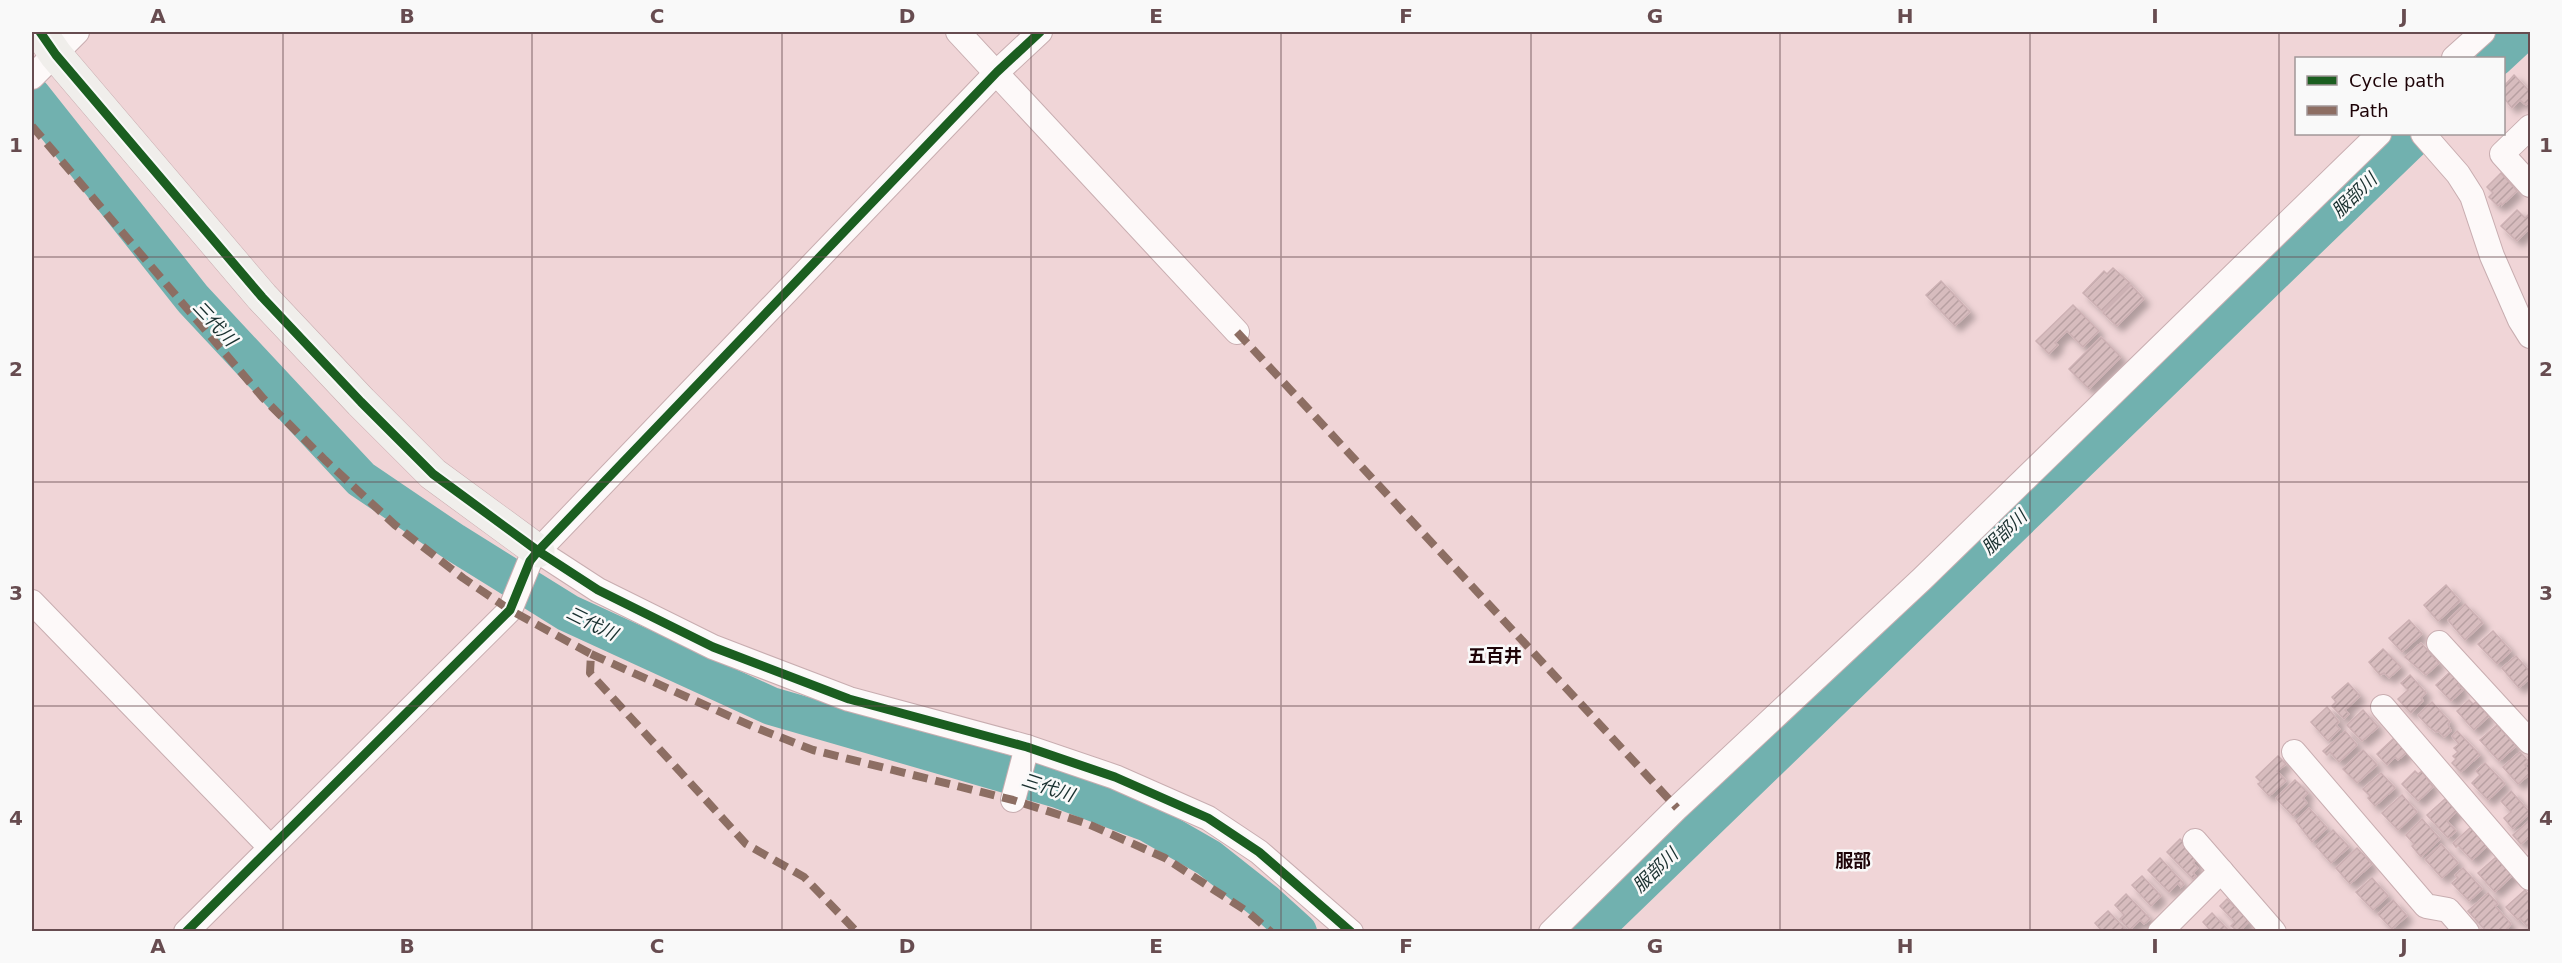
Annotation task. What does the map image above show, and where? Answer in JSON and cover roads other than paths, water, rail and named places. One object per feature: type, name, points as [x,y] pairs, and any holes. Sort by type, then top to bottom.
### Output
[{"type":"street","points":[[958,32],[1237,332]]},
{"type":"street","points":[[186,932],[510,610],[534,556],[997,72],[1040,32]]},
{"type":"street","points":[[2455,57],[2477,33]]},
{"type":"street","points":[[32,77],[58,39],[262,297],[361,402],[434,474],[534,556],[713,647],[849,699],[1115,777],[1208,818],[1259,852],[1351,932]]},
{"type":"street","points":[[2530,127],[2502,154],[2530,185]]},
{"type":"street","points":[[1551,932],[1677,808],[1922,579],[2378,135]]},
{"type":"street","points":[[2427,137],[2472,196],[2492,256],[2520,320],[2530,336]]},
{"type":"street","points":[[32,602],[270,847]]},
{"type":"street","points":[[2439,642],[2530,742]]},
{"type":"street","points":[[2383,706],[2530,878]]},
{"type":"street","points":[[1013,798],[1026,750]]},
{"type":"street","points":[[2294,752],[2426,906],[2448,910],[2467,932]]},
{"type":"street","points":[[2195,841],[2274,932]]},
{"type":"street","points":[[2160,932],[2221,871]]},
{"type":"waterway","name":"服部川","points":[[2496,57],[2523,32]]},
{"type":"waterway","name":"三代川","points":[[32,96],[193,299],[361,479],[454,542],[568,613],[771,706],[1058,789],[1148,823],[1209,858],[1266,903],[1298,932]]},
{"type":"waterway","name":"服部川","points":[[1591,932],[2416,135]]},
{"type":"district","name":"五百井","points":[[1495,655]]},
{"type":"district","name":"服部","points":[[1853,860]]}]
